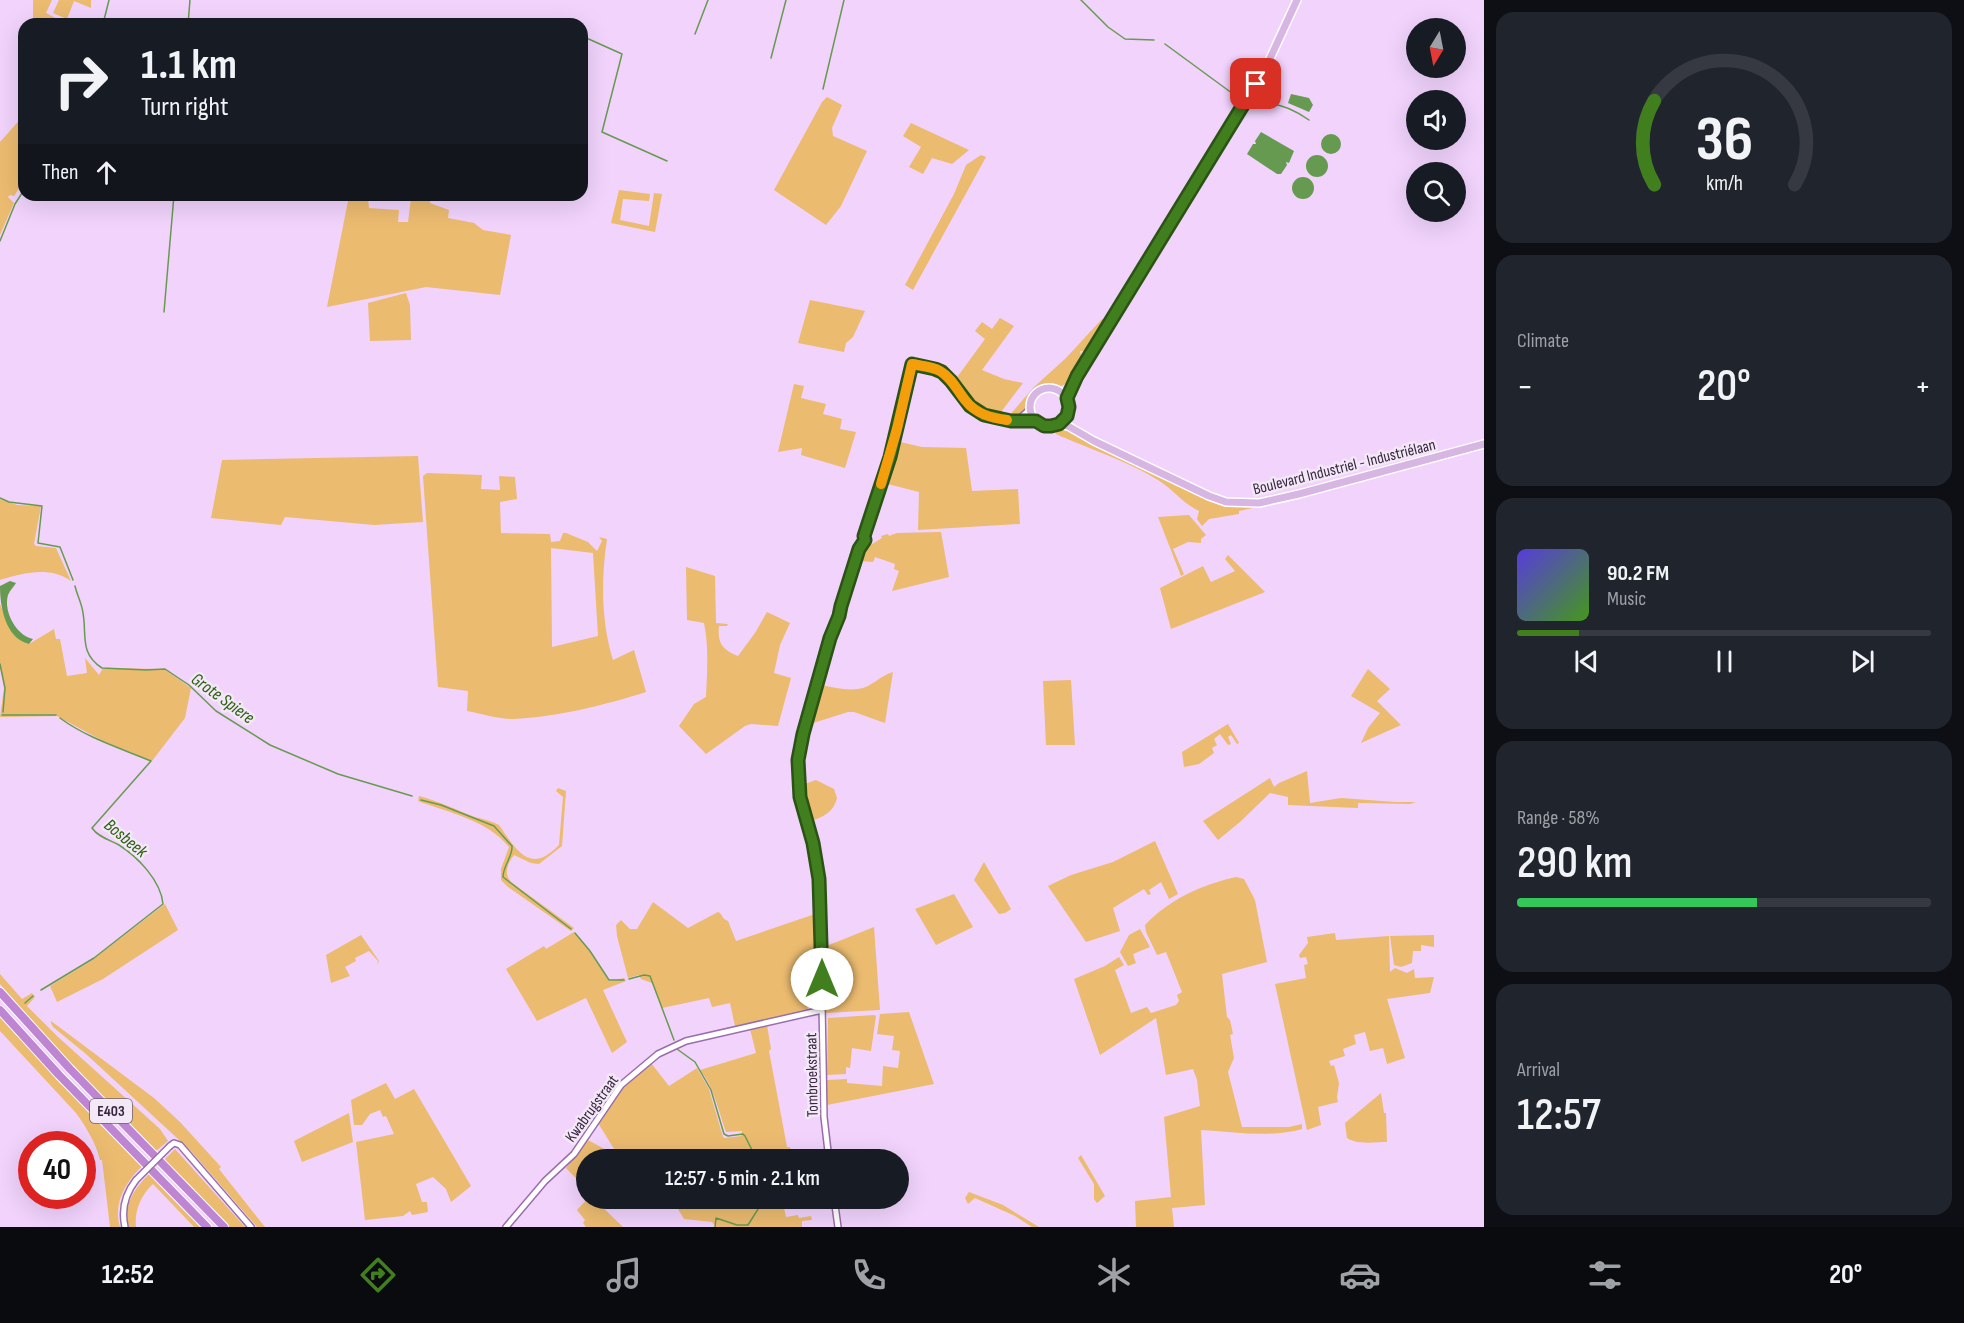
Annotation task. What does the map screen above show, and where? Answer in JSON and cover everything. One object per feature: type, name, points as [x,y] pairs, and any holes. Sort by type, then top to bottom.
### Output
[{"type":"highway","name":"E403","points":[[0,992],[70,1069],[224,1227]]},
{"type":"highway","name":"E403","points":[[0,1010],[59,1075],[207,1227]]},
{"type":"main road","points":[[1067,398],[1077,376],[1267,65],[1297,0]]},
{"type":"main road","points":[[1057,389],[1067,398],[1068,414],[1059,424],[1044,426],[1036,421],[1030,409],[1031,401],[1038,391],[1047,387],[1057,389],[1066,386],[1077,376]]},
{"type":"main road","name":"Boulevard Industriel - Industriélaan","points":[[1068,414],[1081,433]]},
{"type":"main road","name":"Boulevard Industriel - Industriélaan","points":[[1059,424],[1209,496],[1226,502],[1240,503],[1259,503],[1299,494],[1484,444]]},
{"type":"street","name":"Tombroekstraat","points":[[828,1149],[824,1117],[819,879],[813,843],[800,797],[797,770],[801,741],[830,638],[837,623],[859,549],[865,540],[864,536],[890,457],[912,364],[942,372],[970,406],[980,414],[1016,421]]},
{"type":"street","points":[[1016,421],[1030,409]]},
{"type":"street","points":[[1016,421],[1036,421]]},
{"type":"street","name":"Kwabrugstraat","points":[[506,1227],[545,1181],[574,1154],[621,1085],[658,1054],[686,1041],[822,1010]]},
{"type":"street","points":[[125,1227],[124,1205],[127,1194],[136,1180],[174,1143],[180,1145],[251,1227]]},
{"type":"street","points":[[836,1209],[838,1227]]},
{"type":"shaded area","points":[[33,0],[52,0],[46,13],[55,18],[33,18]]},
{"type":"shaded area","points":[[59,0],[91,0],[91,8],[74,1],[67,18],[53,13]]},
{"type":"shaded area","points":[[1291,94],[1309,98],[1313,105],[1309,112],[1288,103]]},
{"type":"shaded area","points":[[827,97],[842,105],[832,128],[833,136],[867,151],[841,206],[826,225],[774,190],[822,102]]},
{"type":"shaded area","points":[[18,122],[18,190],[14,196],[8,197],[14,203],[0,235],[0,142]]},
{"type":"shaded area","points":[[911,123],[969,150],[952,164],[932,158],[923,174],[909,167],[921,147],[903,136]]},
{"type":"shaded area","points":[[1261,132],[1294,151],[1281,174],[1277,174],[1247,154],[1253,144],[1256,144],[1255,141]]},
{"type":"shaded area","points":[[1331,134],[1338,137],[1341,144],[1338,151],[1331,154],[1324,151],[1321,144],[1324,137]]},
{"type":"shaded area","points":[[981,155],[986,157],[913,290],[905,285],[954,194],[966,165]]},
{"type":"shaded area","points":[[1317,155],[1325,158],[1328,166],[1325,174],[1317,177],[1309,174],[1306,166],[1309,158]]},
{"type":"shaded area","points":[[1303,177],[1311,180],[1314,188],[1311,196],[1303,199],[1295,196],[1292,188],[1295,180]]},
{"type":"shaded area","points":[[619,190],[650,194],[649,201],[623,199],[620,220],[649,226],[654,193],[662,194],[655,232],[611,223]]},
{"type":"shaded area","points":[[348,201],[368,201],[369,208],[399,210],[398,222],[408,222],[411,201],[430,201],[430,203],[449,210],[448,218],[474,223],[483,230],[511,235],[500,295],[426,287],[327,307]]},
{"type":"shaded area","points":[[406,293],[410,305],[411,340],[370,341],[368,303]]},
{"type":"shaded area","points":[[810,300],[865,311],[853,337],[846,343],[844,352],[798,343]]},
{"type":"shaded area","points":[[1000,318],[1014,326],[982,370],[1004,379],[1023,383],[998,416],[978,409],[955,380],[985,339],[975,331],[982,322],[992,329]]},
{"type":"shaded area","points":[[1102,319],[1106,320],[1087,351],[1080,351],[1083,357],[1068,383],[1061,386],[1045,385],[1035,390],[1030,398],[1028,410],[1020,418],[1008,417],[1034,387],[1066,358]]},
{"type":"shaded area","points":[[794,384],[804,386],[801,398],[826,404],[823,414],[842,419],[840,429],[856,432],[845,468],[801,455],[802,448],[778,452]]},
{"type":"shaded area","points":[[1069,428],[1096,446],[1214,502],[1231,506],[1257,507],[1239,511],[1239,514],[1209,519],[1202,526],[1197,519],[1199,511],[1164,484],[1135,467],[1056,434],[1055,429]]},
{"type":"shaded area","points":[[896,441],[922,447],[966,448],[972,491],[1018,489],[1020,524],[918,530],[919,492],[884,483]]},
{"type":"shaded area","points":[[418,456],[423,522],[374,525],[285,517],[281,525],[211,518],[222,460]]},
{"type":"shaded area","points":[[427,473],[482,475],[481,489],[500,490],[499,476],[515,477],[517,499],[500,502],[501,533],[550,534],[551,542],[560,541],[563,533],[566,533],[588,542],[597,551],[602,541],[599,537],[607,539],[603,600],[609,645],[613,660],[634,650],[646,692],[581,710],[513,719],[467,711],[468,691],[438,687],[423,476]],"holes":[[[551,548],[593,553],[598,636],[552,647]]]},
{"type":"shaded area","points":[[0,499],[17,505],[41,506],[34,544],[56,548],[71,581],[63,576],[45,572],[27,573],[0,580]]},
{"type":"shaded area","points":[[1189,515],[1206,535],[1201,539],[1201,543],[1188,542],[1173,549],[1184,574],[1181,576],[1158,517]]},
{"type":"shaded area","points":[[941,532],[949,577],[892,591],[899,571],[894,569],[895,564],[875,557],[873,562],[860,561],[864,549],[882,538],[881,536],[897,533]]},
{"type":"shaded area","points":[[1228,555],[1265,592],[1171,629],[1160,588],[1203,566],[1211,582],[1235,571],[1225,559]]},
{"type":"shaded area","points":[[686,567],[715,576],[716,623],[728,624],[719,626],[719,637],[722,645],[733,654],[738,656],[767,612],[790,623],[780,645],[774,673],[791,678],[778,726],[751,724],[745,726],[706,754],[679,726],[694,704],[706,697],[706,632],[704,623],[687,620]]},
{"type":"shaded area","points":[[10,581],[16,583],[8,595],[9,616],[22,633],[33,639],[29,644],[14,635],[3,612],[0,586]]},
{"type":"shaded area","points":[[0,604],[13,633],[29,644],[54,629],[56,639],[60,639],[67,676],[87,673],[85,658],[99,675],[103,668],[164,669],[191,688],[185,718],[152,761],[103,741],[57,716],[0,717],[4,688],[0,668]]},
{"type":"shaded area","points":[[1368,669],[1390,689],[1377,701],[1401,725],[1361,743],[1368,728],[1380,713],[1351,696]]},
{"type":"shaded area","points":[[893,672],[885,723],[848,712],[810,724],[821,685],[857,689],[868,686]]},
{"type":"shaded area","points":[[1071,680],[1075,745],[1046,745],[1043,681]]},
{"type":"shaded area","points":[[1228,724],[1239,743],[1237,744],[1231,735],[1228,737],[1231,744],[1228,745],[1220,734],[1214,739],[1217,745],[1212,748],[1214,753],[1199,764],[1184,767],[1182,752]]},
{"type":"shaded area","points":[[1307,771],[1310,803],[1341,798],[1416,802],[1410,804],[1358,803],[1358,808],[1288,805],[1288,797],[1270,793],[1218,840],[1203,821],[1270,778],[1274,787]]},
{"type":"shaded area","points":[[816,780],[834,789],[837,798],[836,803],[827,813],[811,821],[802,785]]},
{"type":"shaded area","points":[[558,788],[566,791],[562,846],[539,864],[514,855],[508,865],[507,875],[511,882],[574,928],[571,931],[501,880],[501,869],[509,847],[500,838],[467,818],[418,801],[419,796],[426,798],[499,825],[518,851],[532,859],[549,854],[559,845],[563,797],[556,791]]},
{"type":"shaded area","points":[[1155,841],[1178,894],[1169,899],[1161,882],[1149,890],[1151,894],[1148,895],[1144,889],[1113,908],[1120,931],[1086,942],[1048,886],[1071,875],[1113,862]]},
{"type":"shaded area","points":[[984,862],[1011,909],[1005,913],[999,914],[974,880]]},
{"type":"shaded area","points":[[1236,877],[1244,879],[1255,900],[1267,962],[1222,974],[1227,1017],[1230,1020],[1233,1034],[1230,1035],[1234,1058],[1228,1072],[1242,1127],[1289,1127],[1302,1124],[1302,1129],[1265,1134],[1201,1130],[1205,1205],[1172,1208],[1174,1227],[1136,1227],[1135,1201],[1171,1197],[1164,1117],[1200,1106],[1197,1080],[1193,1069],[1166,1075],[1156,1018],[1100,1055],[1074,979],[1105,966],[1119,957],[1124,965],[1115,970],[1131,1013],[1147,1007],[1151,1013],[1176,1005],[1179,1001],[1177,995],[1182,992],[1166,952],[1157,955],[1145,925],[1165,908],[1187,894]]},
{"type":"shaded area","points":[[954,894],[973,927],[936,945],[915,909]]},
{"type":"shaded area","points":[[653,902],[688,928],[718,912],[728,921],[736,941],[818,913],[819,990],[804,990],[808,1010],[735,1026],[730,1003],[712,1007],[709,998],[662,1008],[652,983],[641,979],[639,975],[628,978],[616,925],[621,920],[630,929],[637,929]]},
{"type":"shaded area","points":[[165,904],[178,930],[103,979],[57,1002],[50,986],[91,961]]},
{"type":"shaded area","points":[[874,927],[880,1010],[826,1013],[824,947]]},
{"type":"shaded area","points":[[1140,929],[1150,947],[1133,954],[1136,963],[1128,966],[1120,952],[1129,935]]},
{"type":"shaded area","points":[[574,932],[609,981],[624,978],[626,981],[603,990],[627,1042],[612,1053],[586,998],[537,1021],[506,969],[544,946],[546,949]]},
{"type":"shaded area","points":[[1335,933],[1336,940],[1389,936],[1390,972],[1395,968],[1407,973],[1414,969],[1415,978],[1434,977],[1430,993],[1387,999],[1405,1058],[1387,1064],[1383,1048],[1370,1051],[1365,1032],[1354,1035],[1356,1044],[1343,1049],[1345,1056],[1329,1061],[1331,1066],[1334,1065],[1339,1083],[1338,1102],[1318,1107],[1321,1125],[1307,1130],[1275,984],[1306,978],[1304,965],[1308,964],[1306,957],[1300,958],[1299,955],[1308,943],[1307,937]]},
{"type":"shaded area","points":[[361,935],[379,961],[377,965],[378,961],[369,951],[355,958],[356,961],[345,967],[350,976],[331,983],[326,955]]},
{"type":"shaded area","points":[[1434,935],[1434,947],[1421,945],[1421,951],[1413,951],[1412,963],[1401,967],[1394,965],[1390,936]]},
{"type":"shaded area","points":[[0,974],[22,999],[32,993],[35,997],[27,1006],[160,1129],[168,1141],[156,1151],[56,1048],[0,984]]},
{"type":"shaded area","points":[[909,1012],[934,1084],[827,1105],[827,1080],[847,1079],[847,1083],[882,1086],[883,1066],[898,1068],[900,1051],[892,1050],[894,1036],[877,1034],[880,1014]]},
{"type":"shaded area","points":[[0,1016],[70,1093],[142,1166],[130,1179],[119,1202],[120,1227],[110,1227],[102,1160],[100,1160],[96,1147],[96,1131],[88,1131],[76,1113],[0,1031]]},
{"type":"shaded area","points":[[876,1016],[871,1051],[852,1048],[850,1068],[846,1067],[846,1074],[827,1075],[828,1018]]},
{"type":"shaded area","points":[[51,1021],[154,1098],[180,1122],[221,1167],[219,1169],[265,1227],[257,1227],[191,1151],[86,1054],[53,1027]]},
{"type":"shaded area","points":[[767,1025],[771,1049],[769,1051],[787,1147],[790,1149],[614,1149],[598,1123],[620,1089],[651,1063],[669,1086],[697,1068],[709,1089],[723,1137],[741,1136],[742,1131],[726,1132],[713,1092],[700,1070],[756,1053],[750,1029]]},
{"type":"shaded area","points":[[386,1083],[395,1099],[414,1089],[471,1186],[451,1202],[446,1189],[433,1177],[416,1184],[422,1202],[427,1202],[428,1212],[412,1215],[410,1211],[403,1216],[365,1220],[356,1142],[394,1134],[386,1116],[383,1117],[380,1110],[370,1114],[362,1125],[354,1125],[351,1100]]},
{"type":"shaded area","points":[[1381,1093],[1384,1113],[1386,1113],[1387,1142],[1361,1142],[1347,1138],[1345,1123]]},
{"type":"shaded area","points":[[349,1113],[353,1142],[302,1162],[294,1141]]},
{"type":"shaded area","points":[[588,1140],[604,1149],[581,1149]]},
{"type":"shaded area","points":[[175,1149],[245,1227],[229,1227],[164,1160]]},
{"type":"shaded area","points":[[576,1155],[576,1178],[566,1168]]},
{"type":"shaded area","points":[[1081,1155],[1105,1196],[1097,1203],[1094,1199],[1094,1184],[1078,1158]]},
{"type":"shaded area","points":[[149,1174],[201,1227],[194,1227],[153,1184],[139,1204],[136,1227],[129,1227],[127,1211],[131,1198]]},
{"type":"shaded area","points":[[969,1192],[1003,1205],[1039,1227],[1032,1227],[1015,1216],[975,1198],[968,1204],[965,1198]]},
{"type":"shaded area","points":[[604,1209],[623,1227],[586,1227],[583,1223],[585,1220],[577,1210]]},
{"type":"shaded area","points":[[678,1209],[784,1209],[786,1217],[811,1216],[812,1220],[802,1221],[802,1227],[716,1227],[712,1222],[684,1219]]},
{"type":"waterway","points":[[104,18],[109,0]]},
{"type":"waterway","points":[[188,18],[190,0]]},
{"type":"waterway","points":[[695,34],[708,0]]},
{"type":"waterway","points":[[771,58],[786,0]]},
{"type":"waterway","points":[[823,89],[844,0]]},
{"type":"waterway","points":[[1081,0],[1108,27],[1125,39],[1154,40]]},
{"type":"waterway","points":[[588,39],[622,54],[602,132],[667,161]]},
{"type":"waterway","points":[[1165,44],[1240,99]]},
{"type":"waterway","points":[[1251,107],[1276,105],[1309,120]]},
{"type":"waterway","points":[[0,241],[18,199]]},
{"type":"waterway","points":[[164,312],[173,201]]},
{"type":"waterway","name":"Grote Spiere","points":[[0,498],[9,502],[42,506],[38,543],[60,547],[73,580]]},
{"type":"waterway","name":"Grote Spiere","points":[[75,586],[82,610],[87,650],[102,668],[165,669],[189,685],[216,711],[270,745],[338,774],[412,796]]},
{"type":"waterway","name":"Bosbeek","points":[[0,664],[5,688],[3,712]]},
{"type":"waterway","name":"Bosbeek","points":[[2,715],[56,715]]},
{"type":"waterway","name":"Bosbeek","points":[[41,990],[94,958],[163,904],[158,887],[141,863],[126,850],[101,836],[92,828],[151,761],[92,737],[60,718]]},
{"type":"waterway","name":"Grote Spiere","points":[[421,800],[441,805],[494,826],[512,846],[503,877],[571,929]]},
{"type":"waterway","name":"Grote Spiere","points":[[575,933],[609,980],[624,980]]},
{"type":"waterway","name":"Grote Spiere","points":[[629,979],[644,975],[650,976],[674,1040]]},
{"type":"waterway","name":"Bosbeek","points":[[25,1003],[33,996]]},
{"type":"waterway","name":"Grote Spiere","points":[[677,1049],[695,1062],[711,1090],[724,1134],[728,1136],[743,1134],[752,1149]]},
{"type":"waterway","name":"Grote Spiere","points":[[715,1227],[716,1218],[737,1225],[748,1225],[758,1209]]},
{"type":"slow traffic","points":[[881,484],[890,457],[912,364],[942,372],[948,376],[966,402],[976,411],[989,417],[1007,420]]},
{"type":"route","points":[[822,979],[820,884],[813,843],[799,789],[797,770],[799,750],[830,638],[835,631],[859,549],[865,540],[864,536],[890,457],[912,364],[935,369],[948,376],[966,402],[984,415],[1011,421],[1036,421],[1044,426],[1054,426],[1063,421],[1069,410],[1068,394],[1077,376],[1256,84]]}]
